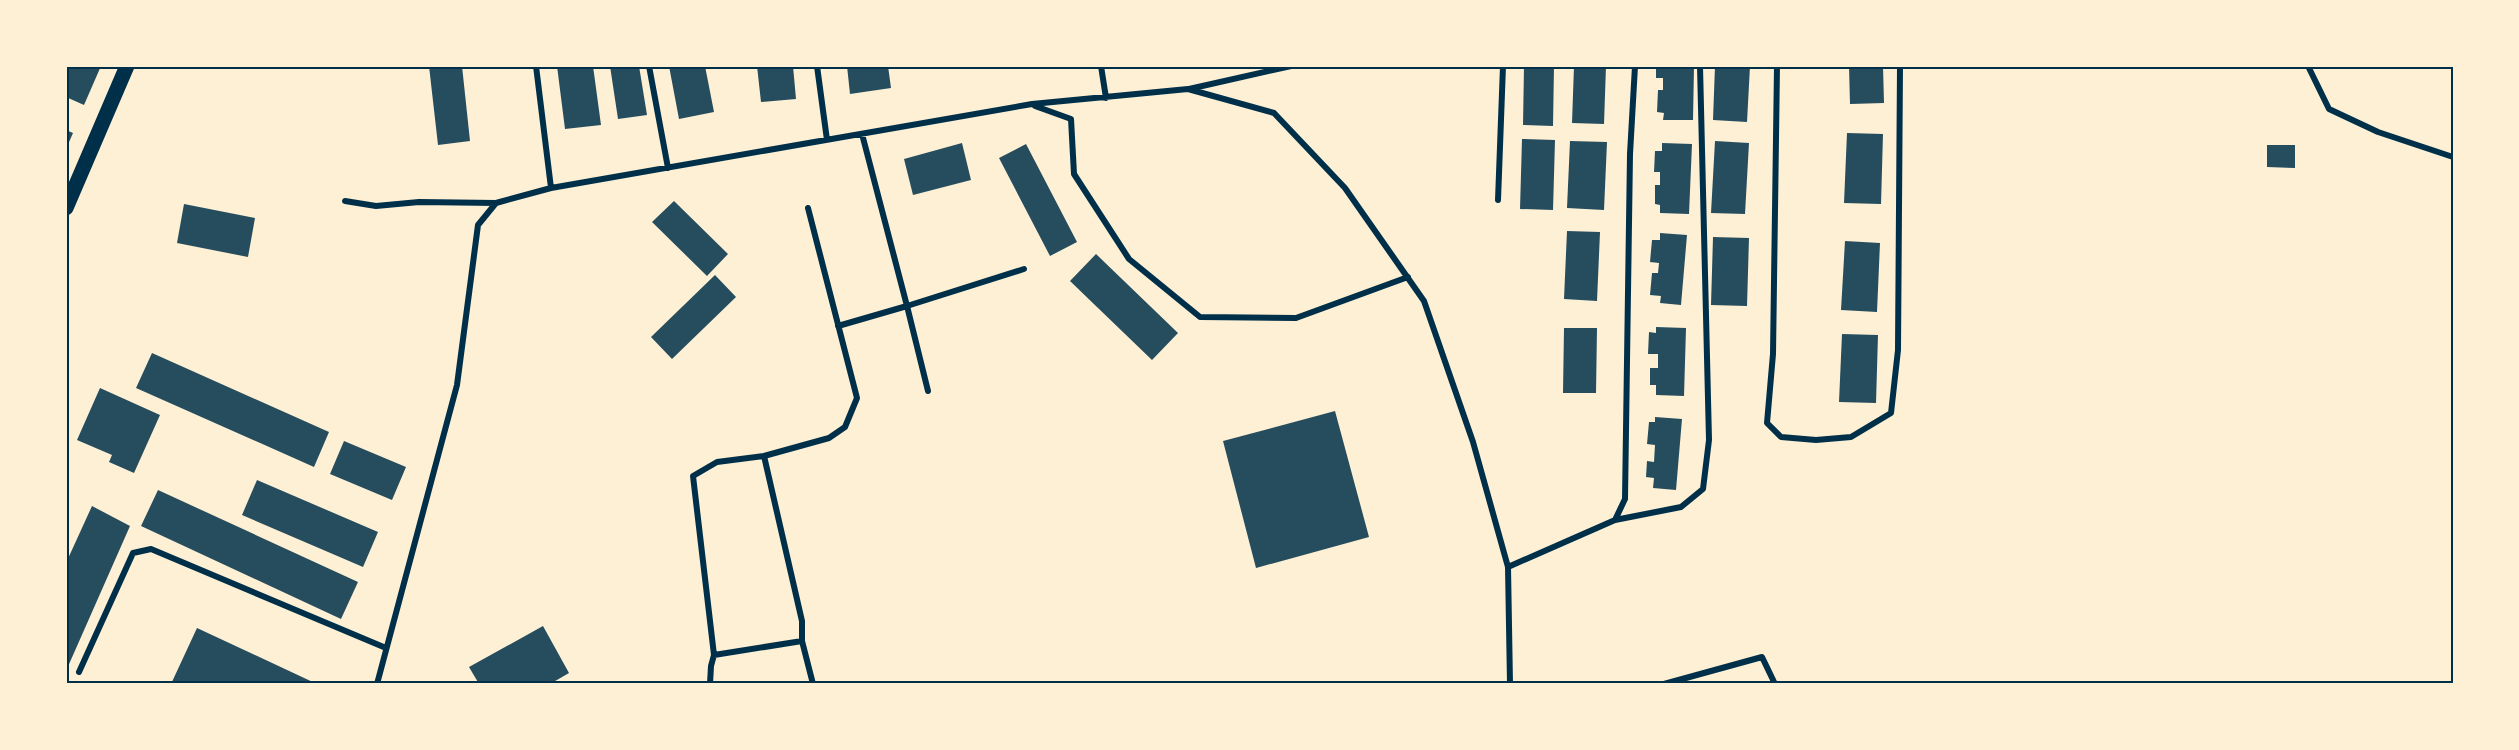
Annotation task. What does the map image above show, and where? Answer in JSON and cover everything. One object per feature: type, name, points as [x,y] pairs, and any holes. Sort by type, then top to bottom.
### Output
[{"type":"highway","points":[[66,208],[127,66]]},
{"type":"street","points":[[536,66],[550,188]]},
{"type":"street","points":[[649,66],[668,168]]},
{"type":"street","points":[[817,66],[827,140]]},
{"type":"street","points":[[1101,66],[1106,98]]},
{"type":"street","points":[[345,201],[376,206],[419,202],[496,203],[550,188],[1032,104],[1188,89],[1277,67],[1292,66]]},
{"type":"street","points":[[1498,200],[1503,66]]},
{"type":"street","points":[[1615,520],[1625,500],[1630,154],[1635,66]]},
{"type":"street","points":[[1508,567],[1615,520],[1681,507],[1703,489],[1709,440],[1700,66]]},
{"type":"street","points":[[1777,66],[1773,354],[1767,423],[1781,438],[1816,440],[1851,436],[1891,413],[1898,350],[1900,66]]},
{"type":"street","points":[[2308,66],[2328,109],[2378,132],[2453,157]]},
{"type":"street","points":[[1188,89],[1274,113],[1345,188],[1424,301],[1473,442],[1508,567],[1510,684]]},
{"type":"street","points":[[1032,104],[1071,119],[1074,174],[1130,259],[1200,317],[1296,318],[1408,277]]},
{"type":"street","points":[[862,134],[928,391]]},
{"type":"street","points":[[377,684],[457,385],[478,225],[496,203]]},
{"type":"street","points":[[710,684],[714,655],[693,476],[717,462],[764,456],[829,438],[845,427],[857,398],[808,208]]},
{"type":"street","points":[[838,326],[1024,269]]},
{"type":"street","points":[[764,456],[802,621],[802,641],[813,684]]},
{"type":"street","points":[[79,672],[133,553],[151,549],[386,648]]},
{"type":"street","points":[[714,655],[802,641]]},
{"type":"street","points":[[1664,684],[1762,657],[1775,684]]},
{"type":"building","points":[[66,66],[101,66],[84,105],[66,97]]},
{"type":"building","points":[[429,66],[462,66],[470,141],[438,145]]},
{"type":"building","points":[[557,66],[593,66],[601,125],[565,129]]},
{"type":"building","points":[[610,66],[639,66],[647,115],[618,119]]},
{"type":"building","points":[[669,66],[705,66],[714,112],[679,119]]},
{"type":"building","points":[[757,66],[793,66],[796,99],[761,102]]},
{"type":"building","points":[[847,66],[888,66],[891,88],[850,94]]},
{"type":"building","points":[[1524,66],[1554,66],[1553,126],[1523,125]]},
{"type":"building","points":[[1574,66],[1606,66],[1604,124],[1572,123]]},
{"type":"building","points":[[1656,66],[1694,66],[1693,120],[1663,120],[1664,113],[1657,112],[1658,90],[1663,90],[1663,78],[1656,78]]},
{"type":"building","points":[[1715,66],[1750,66],[1747,122],[1713,120]]},
{"type":"building","points":[[1849,66],[1883,66],[1884,103],[1850,104]]},
{"type":"building","points":[[66,130],[73,133],[66,149]]},
{"type":"building","points":[[1847,133],[1883,134],[1881,204],[1844,203]]},
{"type":"building","points":[[1522,139],[1555,140],[1553,210],[1520,209]]},
{"type":"building","points":[[1570,141],[1607,142],[1604,210],[1567,208]]},
{"type":"building","points":[[1715,141],[1749,143],[1745,214],[1711,213]]},
{"type":"building","points":[[962,143],[971,180],[913,195],[904,159]]},
{"type":"building","points":[[1662,143],[1692,144],[1689,214],[1660,213],[1660,205],[1655,204],[1655,185],[1660,185],[1660,172],[1654,172],[1655,151],[1662,151]]},
{"type":"building","points":[[1026,144],[1077,242],[1050,256],[999,158]]},
{"type":"building","points":[[2267,145],[2295,145],[2295,168],[2267,167]]},
{"type":"building","points":[[674,201],[728,254],[707,276],[652,222]]},
{"type":"building","points":[[184,204],[255,218],[248,257],[177,243]]},
{"type":"building","points":[[1567,231],[1600,232],[1597,301],[1564,299]]},
{"type":"building","points":[[1660,233],[1687,235],[1681,305],[1660,303],[1661,296],[1650,295],[1652,273],[1658,273],[1659,263],[1650,262],[1652,240],[1660,240]]},
{"type":"building","points":[[1713,237],[1749,238],[1747,306],[1711,305]]},
{"type":"building","points":[[1845,241],[1880,243],[1877,312],[1841,310]]},
{"type":"building","points":[[1096,254],[1178,333],[1152,360],[1070,281]]},
{"type":"building","points":[[715,275],[736,297],[672,359],[651,337]]},
{"type":"building","points":[[1656,327],[1686,328],[1684,396],[1656,395],[1656,385],[1650,385],[1650,368],[1658,368],[1658,354],[1648,354],[1649,332],[1656,333]]},
{"type":"building","points":[[1564,328],[1597,328],[1596,393],[1563,393]]},
{"type":"building","points":[[1842,334],[1878,335],[1876,403],[1839,402]]},
{"type":"building","points":[[152,353],[329,432],[314,467],[136,388]]},
{"type":"building","points":[[100,388],[160,415],[134,473],[109,462],[112,455],[77,440]]},
{"type":"building","points":[[1335,411],[1369,537],[1256,568],[1223,441]]},
{"type":"building","points":[[1655,417],[1682,419],[1676,490],[1653,488],[1654,478],[1646,477],[1647,461],[1654,462],[1655,445],[1647,444],[1649,422],[1655,422]]},
{"type":"building","points":[[344,441],[406,467],[392,500],[330,474]]},
{"type":"building","points":[[257,480],[378,532],[363,567],[242,515]]},
{"type":"building","points":[[158,490],[358,582],[341,619],[141,526]]},
{"type":"building","points":[[92,506],[130,526],[66,671],[66,563]]},
{"type":"building","points":[[543,626],[569,673],[550,684],[479,684],[469,667]]},
{"type":"building","points":[[197,628],[317,684],[171,684]]}]
